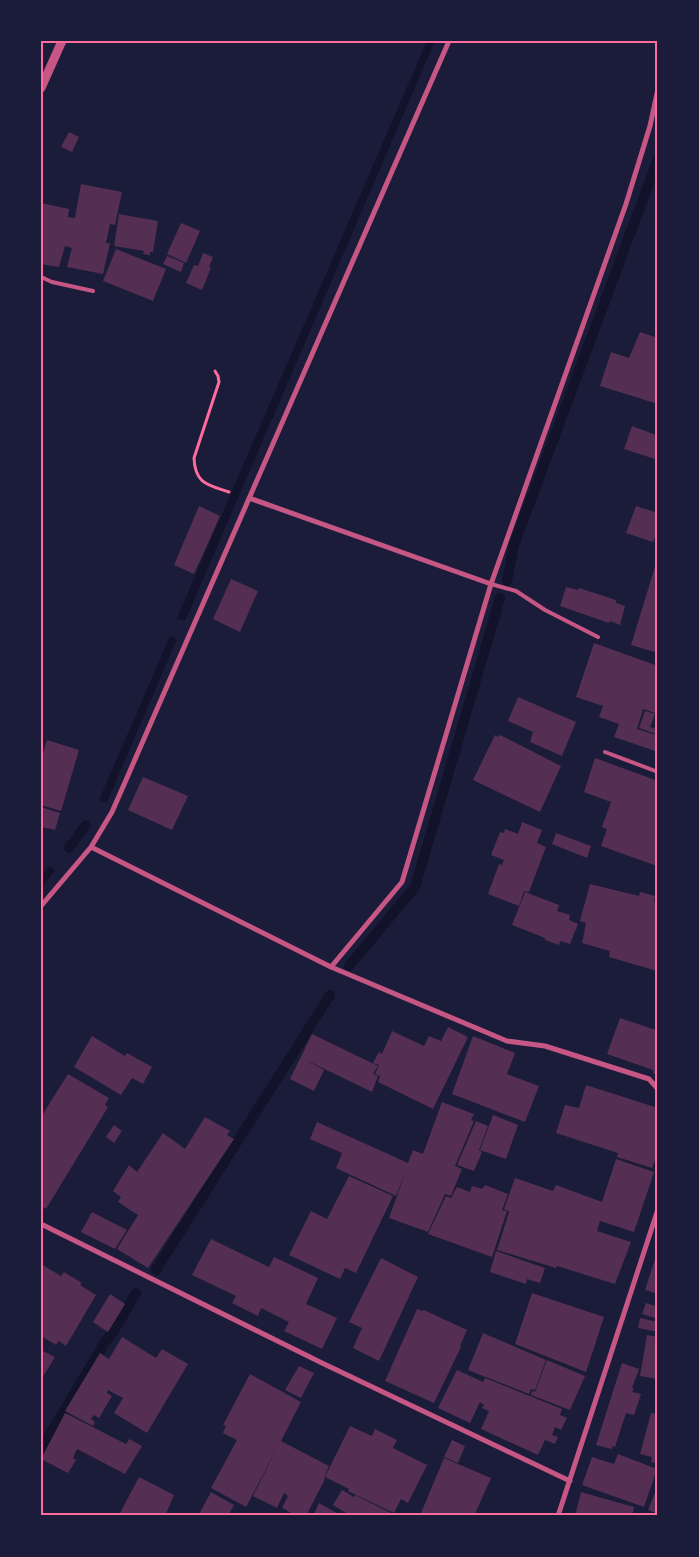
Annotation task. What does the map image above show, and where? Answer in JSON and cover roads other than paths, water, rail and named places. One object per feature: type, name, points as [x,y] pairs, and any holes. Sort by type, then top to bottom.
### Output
[{"type":"street","points":[[41,88],[62,41]]},
{"type":"street","points":[[41,906],[91,847],[112,812],[449,41]]},
{"type":"street","points":[[331,968],[402,882],[491,584],[626,204],[650,126],[658,89]]},
{"type":"street","points":[[249,498],[491,584]]},
{"type":"street","points":[[91,847],[331,968],[507,1041],[545,1046],[640,1076],[649,1079],[658,1089]]},
{"type":"street","points":[[558,1516],[658,1209]]},
{"type":"street","points":[[41,1224],[322,1363],[570,1481]]},
{"type":"lane","points":[[41,277],[52,282],[93,291]]},
{"type":"lane","points":[[491,584],[516,591],[545,610],[598,637]]},
{"type":"lane","points":[[605,752],[658,772]]},
{"type":"waterway","points":[[507,581],[514,545],[658,159]]},
{"type":"waterway","points":[[349,966],[415,887],[500,598]]},
{"type":"waterway","points":[[69,848],[86,825]]},
{"type":"waterway","points":[[156,1270],[330,995]]},
{"type":"waterway","points":[[41,1449],[136,1293]]}]
